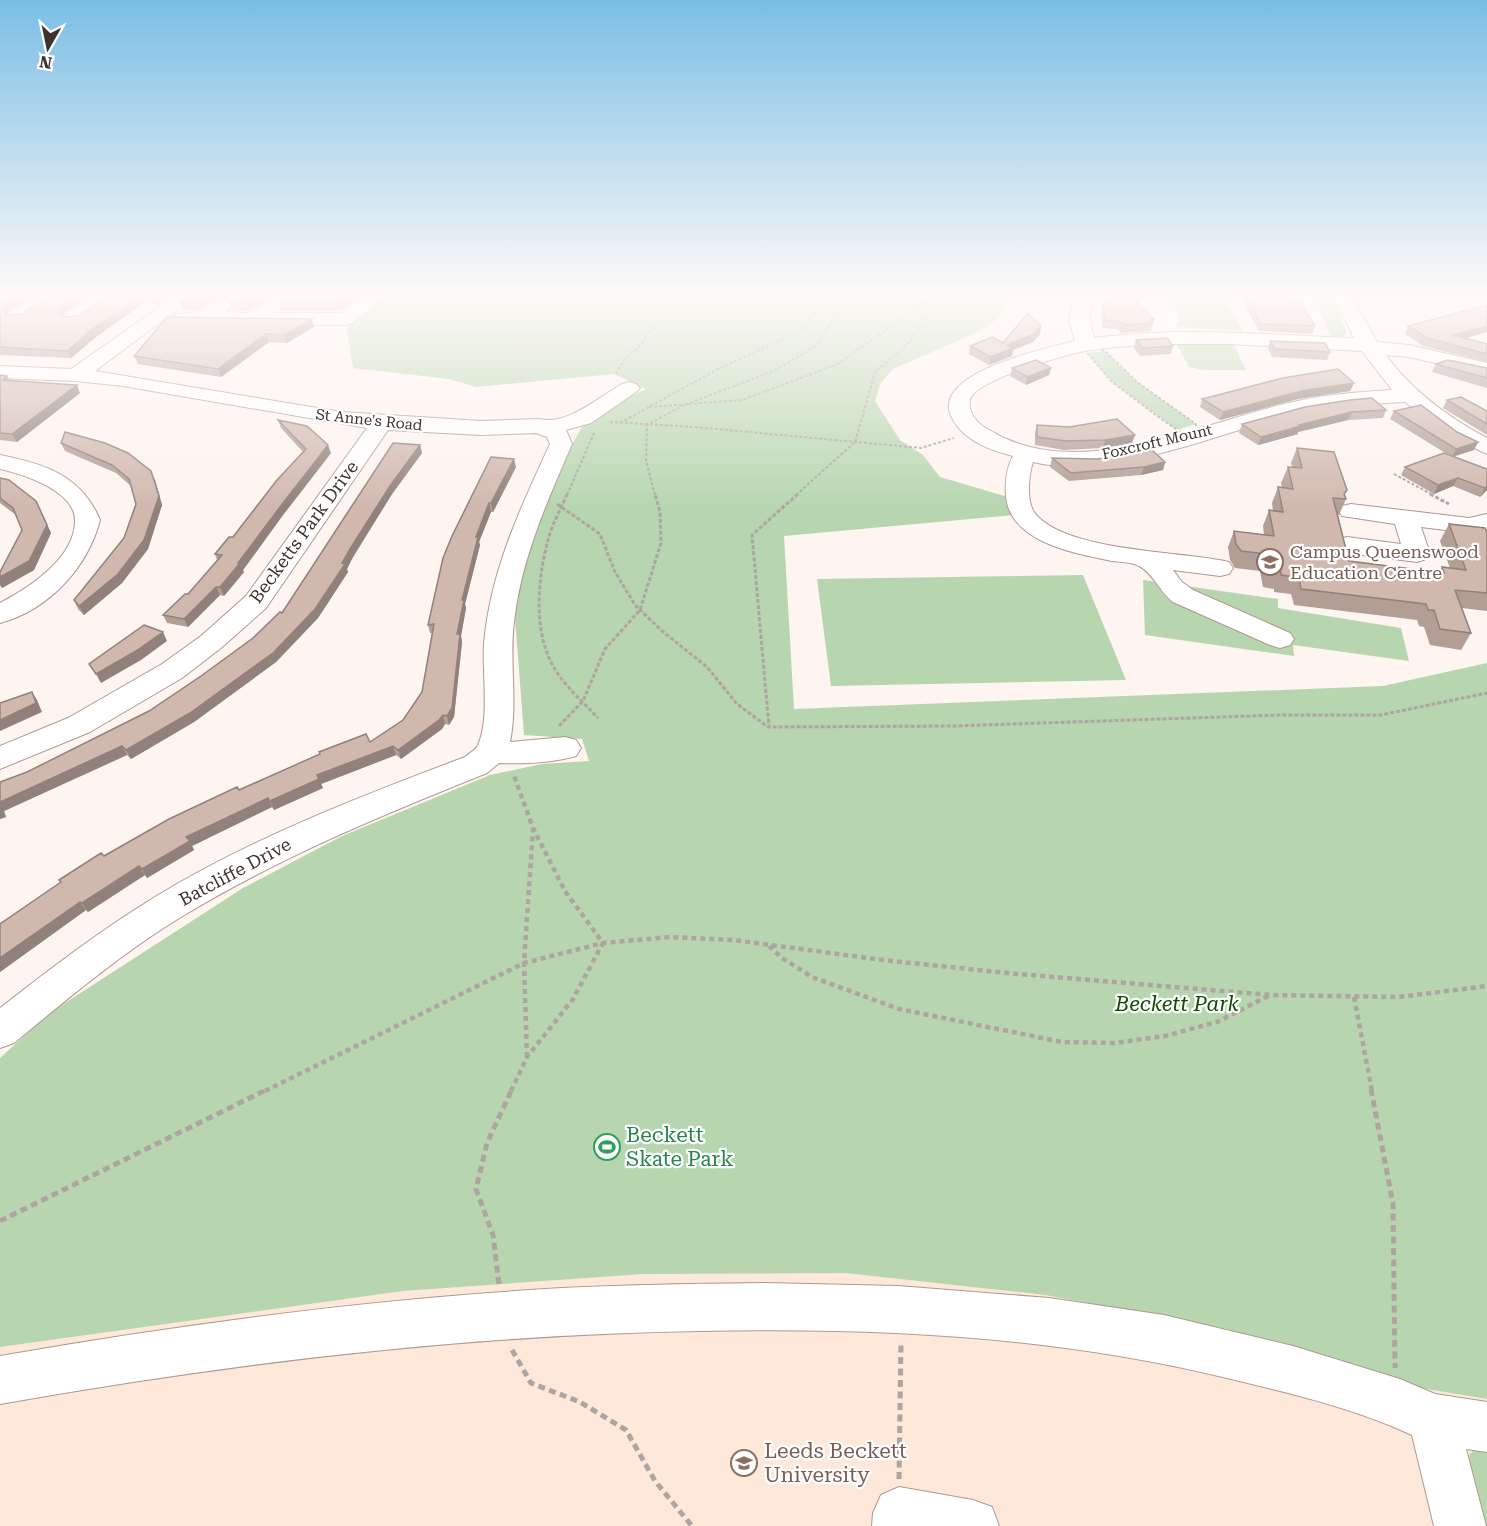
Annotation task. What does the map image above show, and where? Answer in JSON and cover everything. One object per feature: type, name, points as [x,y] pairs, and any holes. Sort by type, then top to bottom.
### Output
[{"type":"street","points":[[76,375],[87,366]]},
{"type":"street","name":"Foxcroft Mount","points":[[1017,366],[974,383],[963,391],[958,406],[960,416],[975,432],[998,444],[1026,453],[1060,458],[1100,456],[1174,442],[1260,416],[1320,402],[1407,395]]},
{"type":"street","points":[[1383,366],[1407,395],[1430,414],[1487,447]]},
{"type":"street","name":"St Anne's Road","points":[[0,372],[76,375],[174,388],[342,419],[554,431],[584,418],[585,415],[629,388]]},
{"type":"street","name":"Becketts Park Drive","points":[[0,758],[89,720],[172,671],[211,642],[256,602],[382,423]]},
{"type":"street","points":[[550,750],[492,752],[499,720],[497,669],[500,622],[509,577],[537,495],[560,447],[554,431]]},
{"type":"street","points":[[1026,453],[1019,469],[1018,494],[1022,514],[1037,528],[1064,543],[1220,568]]},
{"type":"street","points":[[0,462],[36,471],[66,487],[78,499],[88,520],[81,547],[59,575],[37,593],[0,614]]},
{"type":"street","points":[[1351,511],[1406,518],[1480,523]]},
{"type":"street","points":[[1347,545],[1417,554],[1406,518]]},
{"type":"street","points":[[1144,557],[1161,570],[1172,588],[1183,596],[1280,639]]},
{"type":"street","name":"Batcliffe Drive","points":[[0,1031],[74,971],[168,907],[263,855],[350,814],[476,765],[492,752]]},
{"type":"street","points":[[0,1380],[141,1355],[324,1332],[504,1315],[611,1309],[765,1306],[898,1309],[1049,1321],[1164,1339],[1272,1365],[1416,1412],[1487,1426]]},
{"type":"street","points":[[1416,1412],[1460,1526]]},
{"type":"street","points":[[898,1526],[899,1513],[974,1526]]},
{"type":"path","points":[[620,366],[612,381],[629,388]]},
{"type":"path","points":[[619,423],[724,366]]},
{"type":"path","points":[[647,425],[682,406],[782,366]]},
{"type":"path","points":[[649,407],[742,400],[832,366]]},
{"type":"path","points":[[769,727],[752,535],[855,442],[875,372],[882,366]]},
{"type":"path","points":[[1098,366],[1112,382],[1180,432],[1199,434],[1196,424],[1137,382],[1121,366]]},
{"type":"path","points":[[601,422],[921,448],[975,432]]},
{"type":"path","points":[[550,750],[583,701],[606,649],[640,610],[661,543],[660,512],[646,461],[647,425]]},
{"type":"path","points":[[595,432],[548,538],[541,572],[538,609],[544,641],[557,673],[598,718]]},
{"type":"path","points":[[1394,474],[1480,523]]},
{"type":"path","points":[[537,495],[562,507],[600,534],[615,572],[640,610],[707,667],[737,704],[769,727],[953,726],[1280,715],[1381,715],[1487,693]]},
{"type":"path","points":[[492,752],[512,769],[533,828],[565,891],[603,943]]},
{"type":"path","points":[[526,1057],[524,963],[533,828]]},
{"type":"path","points":[[0,1221],[524,963],[603,943],[670,937],[733,940],[1007,973],[1271,995],[1399,997],[1487,986]]},
{"type":"path","points":[[603,943],[573,999],[526,1057],[487,1143],[476,1189],[493,1235],[507,1341],[531,1383],[580,1402],[626,1430],[655,1481],[692,1526]]},
{"type":"path","points":[[769,946],[812,977],[899,1009],[1062,1042],[1115,1043],[1165,1036],[1217,1022],[1271,995]]},
{"type":"path","points":[[1354,997],[1393,1204],[1395,1366],[1416,1412]]},
{"type":"path","points":[[889,1338],[912,1340]]},
{"type":"path","points":[[899,1460],[901,1339]]},
{"type":"shaded area","name":"Leeds Beckett University","points":[[845,1273],[1045,1295],[1227,1329],[1420,1388],[1487,1399],[1487,1526],[0,1526],[0,1347],[403,1291],[644,1274]]},
{"type":"green space","name":"Beckett Park","points":[[353,366],[899,366],[893,369],[880,384],[875,401],[900,440],[923,455],[940,477],[1008,497],[1014,515],[784,536],[794,709],[1383,686],[1487,663],[1487,1399],[1420,1388],[1227,1329],[1045,1295],[845,1273],[644,1274],[403,1291],[0,1347],[0,1058],[51,1012],[243,888],[342,836],[490,775],[542,764],[589,761],[582,739],[524,735],[515,619],[528,540],[554,477],[588,416],[646,389],[614,374],[476,387],[449,379]]},
{"type":"green space","points":[[1098,366],[1121,366],[1137,382],[1196,424],[1177,430],[1112,382]]},
{"type":"green space","points":[[1244,366],[1246,370],[1204,370],[1189,367]]},
{"type":"green space","points":[[1083,575],[1126,680],[831,686],[817,579]]},
{"type":"green space","points":[[1143,580],[1278,599],[1278,608],[1401,628],[1409,661],[1293,645],[1294,656],[1145,635]]},
{"type":"green space","points":[[1487,1445],[1487,1526],[1474,1526],[1467,1457],[1477,1447]]},
{"type":"building","points":[[200,366],[222,366],[218,369]]},
{"type":"building","points":[[1048,366],[1051,368],[1027,377],[1012,368]]},
{"type":"building","points":[[1444,366],[1487,368],[1487,378]]},
{"type":"building","points":[[1338,369],[1354,383],[1301,391],[1223,412],[1202,399],[1283,378]]},
{"type":"building","points":[[0,375],[7,376],[3,380],[77,385],[12,434],[0,433]]},
{"type":"building","points":[[1461,397],[1487,411],[1487,424],[1447,400]]},
{"type":"building","points":[[1372,398],[1386,410],[1352,412],[1261,437],[1242,424],[1305,407]]},
{"type":"building","points":[[1421,405],[1457,432],[1478,442],[1456,449],[1394,411]]},
{"type":"building","points":[[1117,419],[1135,435],[1105,440],[1066,441],[1037,437],[1037,425],[1069,427]]},
{"type":"building","points":[[278,420],[307,426],[328,445],[220,587],[216,587],[184,619],[163,615],[185,594],[188,594],[222,555],[215,554],[229,537],[233,537],[277,480],[306,449]]},
{"type":"building","points":[[65,432],[105,443],[128,453],[151,471],[159,496],[144,540],[118,574],[79,606],[74,600],[124,538],[136,504],[129,479],[112,465],[61,443]]},
{"type":"building","points":[[393,443],[420,445],[390,486],[350,549],[342,563],[345,564],[315,609],[273,653],[190,713],[126,750],[122,746],[0,802],[0,782],[27,772],[149,711],[253,638],[280,612],[282,613]]},
{"type":"building","points":[[1297,448],[1334,452],[1347,490],[1344,494],[1346,499],[1333,498],[1349,561],[1444,573],[1442,567],[1466,570],[1449,524],[1485,528],[1487,532],[1487,593],[1455,590],[1471,633],[1440,629],[1434,610],[1428,610],[1426,604],[1301,589],[1299,578],[1270,571],[1267,554],[1241,551],[1236,544],[1234,531],[1274,536],[1269,510],[1283,512],[1278,487],[1293,489],[1288,467],[1302,468]]},
{"type":"building","points":[[1152,450],[1165,462],[1144,467],[1071,473],[1052,458],[1097,459]]},
{"type":"building","points":[[1444,453],[1487,469],[1487,486],[1485,488],[1458,478],[1438,485],[1405,467]]},
{"type":"building","points":[[491,457],[514,459],[489,503],[476,537],[478,537],[462,600],[464,600],[457,634],[460,634],[452,708],[447,716],[443,715],[398,750],[393,746],[317,775],[319,779],[270,801],[268,798],[186,837],[190,841],[142,869],[139,866],[82,903],[80,902],[0,958],[0,924],[61,882],[59,880],[101,853],[104,856],[169,819],[237,787],[239,790],[320,754],[319,752],[366,734],[370,742],[403,720],[422,692],[434,624],[428,625],[443,558]]},
{"type":"building","points":[[0,478],[9,480],[36,501],[47,525],[29,561],[0,577],[0,572],[22,530],[13,508],[0,498]]},
{"type":"building","points":[[144,625],[163,632],[96,674],[89,664]]},
{"type":"building","points":[[32,692],[36,703],[0,720],[0,703]]},
{"type":"place","name":"Campus Queenswood Education Centre","points":[[1270,562]]},
{"type":"place","name":"Beckett Skate Park","points":[[607,1147]]},
{"type":"place","name":"Leeds Beckett University","points":[[744,1463]]}]
